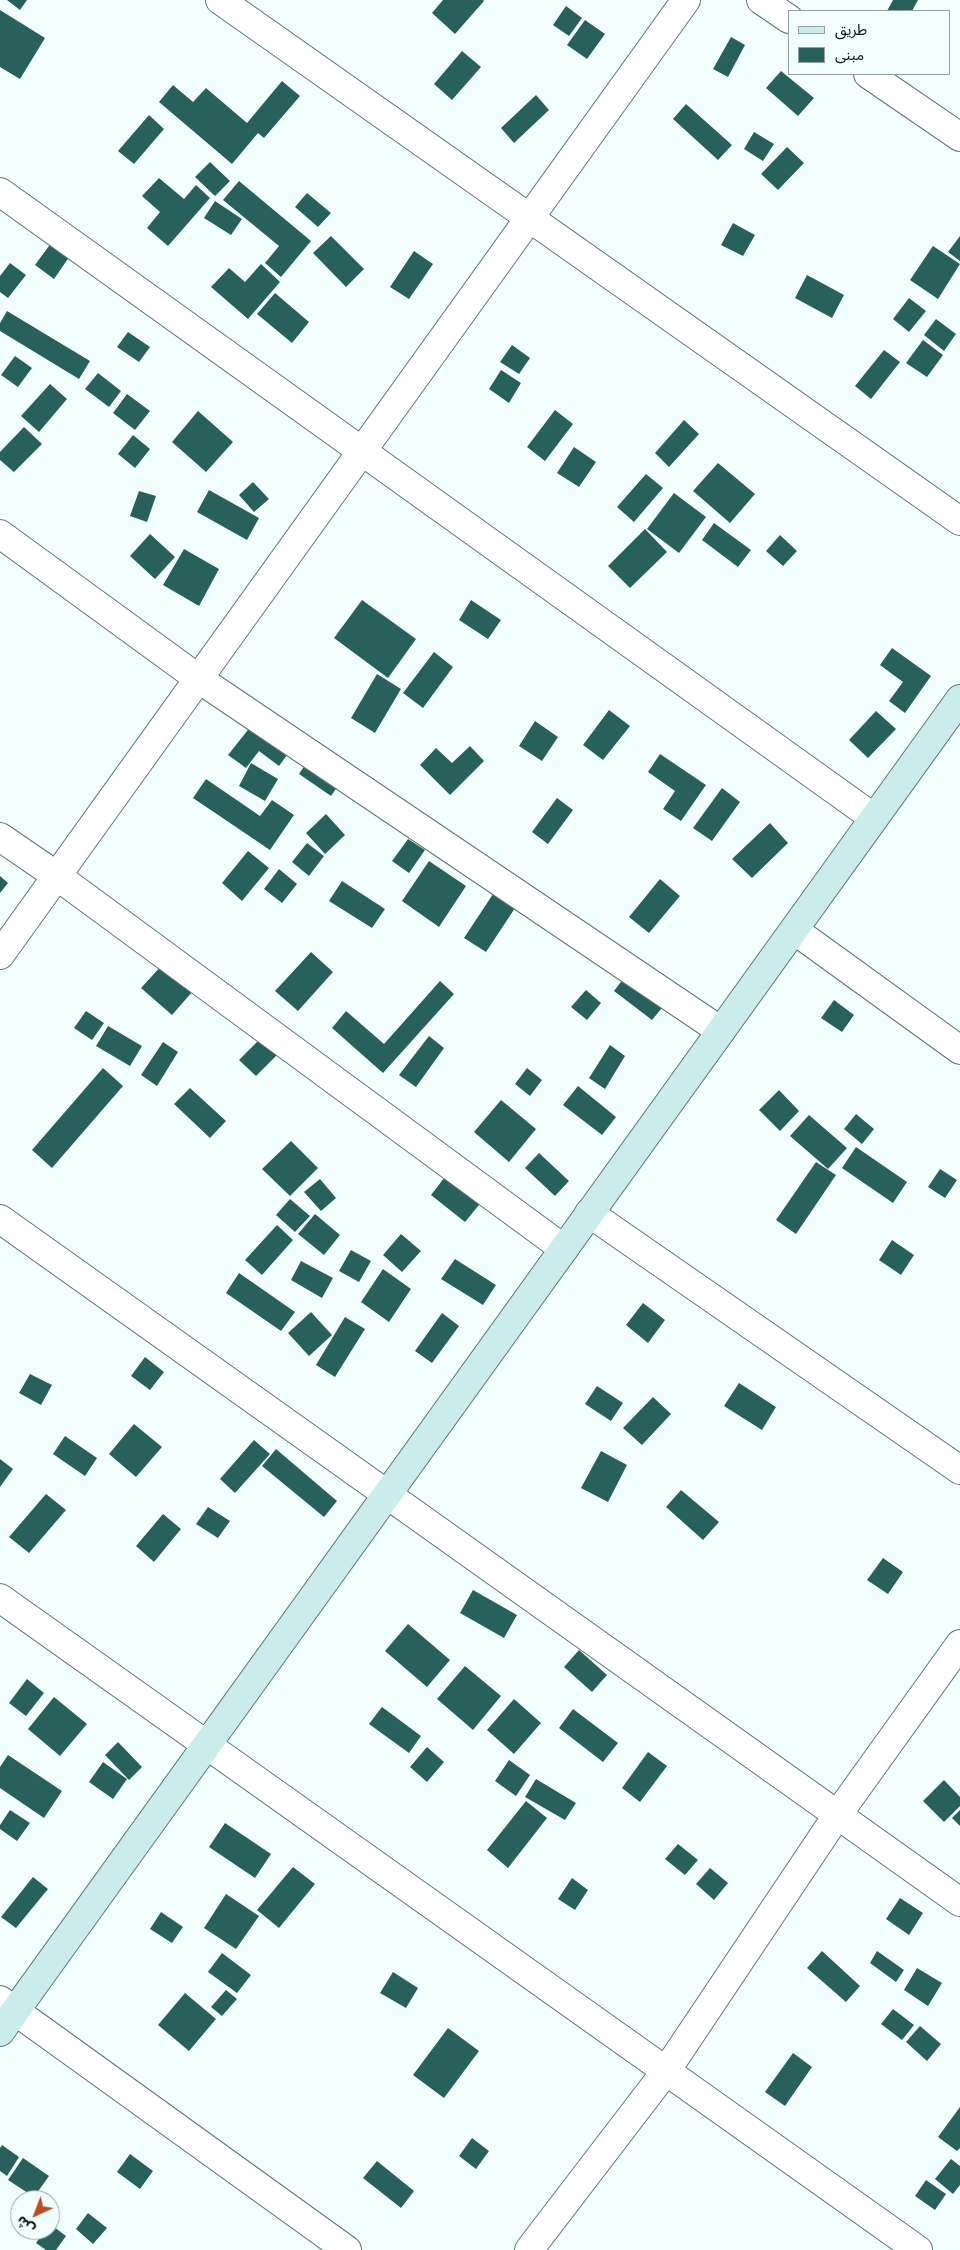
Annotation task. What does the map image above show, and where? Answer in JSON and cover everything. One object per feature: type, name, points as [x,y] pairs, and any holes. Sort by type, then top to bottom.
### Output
[{"type":"street","points":[[220,0],[960,521]]},
{"type":"street","points":[[0,955],[686,0]]},
{"type":"street","points":[[761,0],[788,18]]},
{"type":"street","points":[[869,75],[960,137]]},
{"type":"street","points":[[0,192],[363,450],[874,818]]},
{"type":"street","points":[[0,534],[199,679],[721,1031]]},
{"type":"street","points":[[346,2250],[5,2014],[207,1745],[874,818],[959,703]]},
{"type":"street","points":[[0,837],[57,876],[564,1249]]},
{"type":"street","points":[[794,930],[960,1050]]},
{"type":"street","points":[[589,1214],[960,1470]]},
{"type":"street","points":[[0,1218],[960,1902]]},
{"type":"street","points":[[0,1598],[918,2250]]},
{"type":"street","points":[[529,2250],[666,2071],[838,1814],[960,1644]]},
{"type":"building","points":[[7,0],[27,0],[20,10]]},
{"type":"building","points":[[443,0],[484,1],[455,34],[432,13]]},
{"type":"building","points":[[893,0],[918,0],[913,10],[888,10]]},
{"type":"building","points":[[566,6],[582,18],[569,36],[553,25]]},
{"type":"building","points":[[0,10],[45,38],[20,79],[0,67]]},
{"type":"building","points":[[585,20],[605,34],[587,59],[567,45]]},
{"type":"building","points":[[731,37],[745,45],[728,77],[713,69]]},
{"type":"building","points":[[462,51],[481,67],[452,100],[434,84]]},
{"type":"building","points":[[781,71],[814,98],[798,116],[766,88]]},
{"type":"building","points":[[282,81],[300,96],[264,138],[258,133],[232,164],[159,102],[173,85],[193,102],[206,88],[247,123]]},
{"type":"building","points":[[536,95],[549,110],[514,143],[501,128]]},
{"type":"building","points":[[686,104],[732,145],[718,160],[673,119]]},
{"type":"building","points":[[149,115],[164,129],[134,164],[118,151]]},
{"type":"building","points":[[754,132],[774,144],[763,161],[744,149]]},
{"type":"building","points":[[787,147],[804,163],[778,190],[761,174]]},
{"type":"building","points":[[210,162],[230,181],[215,196],[195,177]]},
{"type":"building","points":[[159,178],[184,199],[196,185],[210,198],[168,246],[147,228],[160,212],[142,196]]},
{"type":"building","points":[[239,181],[311,241],[281,277],[265,263],[279,246],[223,200]]},
{"type":"building","points":[[307,193],[331,213],[318,227],[295,207]]},
{"type":"building","points":[[215,201],[242,219],[231,235],[204,218]]},
{"type":"building","points":[[733,223],[755,235],[743,256],[721,245]]},
{"type":"building","points":[[331,236],[364,269],[346,287],[313,253]]},
{"type":"building","points":[[960,236],[960,261],[948,252]]},
{"type":"building","points":[[54,239],[72,253],[54,279],[35,265]]},
{"type":"building","points":[[933,246],[960,264],[938,299],[910,280]]},
{"type":"building","points":[[414,251],[433,264],[409,299],[390,287]]},
{"type":"building","points":[[10,263],[26,275],[8,298],[0,292],[0,276]]},
{"type":"building","points":[[261,264],[280,282],[248,319],[211,287],[229,268],[245,282]]},
{"type":"building","points":[[807,275],[844,295],[832,318],[795,298]]},
{"type":"building","points":[[275,293],[309,322],[292,343],[257,314]]},
{"type":"building","points":[[909,298],[926,311],[909,332],[893,319]]},
{"type":"building","points":[[7,311],[90,361],[79,379],[0,331],[0,323]]},
{"type":"building","points":[[936,319],[956,334],[944,351],[924,335]]},
{"type":"building","points":[[128,332],[150,347],[139,362],[117,347]]},
{"type":"building","points":[[923,340],[943,355],[927,377],[906,363]]},
{"type":"building","points":[[512,345],[530,358],[519,374],[500,362]]},
{"type":"building","points":[[884,350],[900,362],[871,399],[855,386]]},
{"type":"building","points":[[15,356],[32,368],[18,387],[1,375]]},
{"type":"building","points":[[501,370],[521,383],[509,403],[489,389]]},
{"type":"building","points":[[98,373],[121,391],[109,407],[85,389]]},
{"type":"building","points":[[50,384],[67,399],[39,432],[21,416]]},
{"type":"building","points":[[127,394],[150,411],[135,430],[113,413]]},
{"type":"building","points":[[555,410],[573,424],[545,461],[527,447]]},
{"type":"building","points":[[198,411],[233,442],[206,472],[172,442]]},
{"type":"building","points":[[684,420],[699,434],[669,467],[655,453]]},
{"type":"building","points":[[24,427],[42,444],[14,472],[0,460],[0,452]]},
{"type":"building","points":[[133,435],[150,449],[135,468],[118,454]]},
{"type":"building","points":[[574,447],[596,462],[579,487],[557,473]]},
{"type":"building","points":[[718,463],[755,494],[730,523],[693,491]]},
{"type":"building","points":[[646,474],[663,488],[634,522],[617,507]]},
{"type":"building","points":[[253,482],[269,499],[254,512],[239,495]]},
{"type":"building","points":[[209,490],[259,518],[247,540],[197,512]]},
{"type":"building","points":[[139,491],[156,496],[147,522],[130,516]]},
{"type":"building","points":[[674,493],[706,517],[679,553],[647,529]]},
{"type":"building","points":[[714,523],[751,550],[738,567],[702,540]]},
{"type":"building","points":[[645,529],[667,552],[630,588],[608,566]]},
{"type":"building","points":[[150,534],[175,557],[155,579],[130,556]]},
{"type":"building","points":[[780,535],[797,551],[783,566],[766,551]]},
{"type":"building","points":[[184,549],[219,569],[199,606],[163,585]]},
{"type":"building","points":[[362,600],[416,639],[388,678],[334,638]]},
{"type":"building","points":[[471,600],[501,620],[488,639],[459,620]]},
{"type":"building","points":[[892,648],[931,676],[905,713],[889,701],[903,682],[880,665]]},
{"type":"building","points":[[434,652],[453,667],[423,708],[403,693]]},
{"type":"building","points":[[377,674],[401,689],[375,733],[351,718]]},
{"type":"building","points":[[609,710],[630,726],[603,760],[583,745]]},
{"type":"building","points":[[876,711],[896,729],[868,758],[849,740]]},
{"type":"building","points":[[259,716],[295,744],[279,766],[259,751],[246,768],[228,755]]},
{"type":"building","points":[[535,721],[558,737],[542,761],[519,746]]},
{"type":"building","points":[[470,746],[484,761],[450,795],[420,765],[436,748],[452,763]]},
{"type":"building","points":[[660,754],[706,785],[681,821],[663,809],[675,791],[648,772]]},
{"type":"building","points":[[312,755],[344,777],[331,796],[299,774]]},
{"type":"building","points":[[251,763],[278,779],[265,801],[239,786]]},
{"type":"building","points":[[206,779],[260,816],[272,800],[294,815],[270,850],[193,798]]},
{"type":"building","points":[[722,788],[740,802],[712,841],[693,828]]},
{"type":"building","points":[[557,798],[573,810],[548,844],[532,832]]},
{"type":"building","points":[[326,814],[345,835],[325,854],[306,833]]},
{"type":"building","points":[[770,823],[788,843],[752,878],[732,859]]},
{"type":"building","points":[[408,839],[425,850],[409,873],[392,861]]},
{"type":"building","points":[[307,843],[324,856],[309,876],[292,862]]},
{"type":"building","points":[[248,851],[269,868],[242,901],[222,883]]},
{"type":"building","points":[[429,861],[466,886],[439,927],[402,901]]},
{"type":"building","points":[[279,869],[297,884],[282,903],[264,889]]},
{"type":"building","points":[[0,876],[8,883],[0,893]]},
{"type":"building","points":[[660,879],[680,896],[649,933],[629,917]]},
{"type":"building","points":[[342,881],[385,909],[372,928],[329,901]]},
{"type":"building","points":[[497,888],[519,902],[486,952],[464,938]]},
{"type":"building","points":[[311,952],[333,972],[298,1011],[275,991]]},
{"type":"building","points":[[163,964],[193,991],[172,1015],[141,988]]},
{"type":"building","points":[[627,974],[666,1003],[652,1020],[614,991]]},
{"type":"building","points":[[440,981],[454,994],[383,1073],[332,1028],[346,1011],[384,1044]]},
{"type":"building","points":[[586,990],[601,1003],[587,1020],[571,1007]]},
{"type":"building","points":[[834,1000],[854,1015],[842,1032],[821,1018]]},
{"type":"building","points":[[86,1011],[104,1023],[92,1040],[74,1028]]},
{"type":"building","points":[[108,1026],[142,1046],[130,1066],[96,1046]]},
{"type":"building","points":[[429,1036],[444,1048],[416,1087],[399,1075]]},
{"type":"building","points":[[260,1039],[277,1055],[256,1076],[239,1060]]},
{"type":"building","points":[[163,1042],[178,1052],[157,1086],[141,1075]]},
{"type":"building","points":[[610,1045],[625,1056],[605,1089],[589,1078]]},
{"type":"building","points":[[103,1068],[123,1086],[52,1168],[32,1150]]},
{"type":"building","points":[[527,1068],[542,1080],[530,1096],[515,1084]]},
{"type":"building","points":[[578,1086],[616,1117],[602,1135],[563,1105]]},
{"type":"building","points":[[190,1088],[226,1121],[210,1138],[174,1104]]},
{"type":"building","points":[[779,1090],[799,1111],[780,1131],[759,1110]]},
{"type":"building","points":[[501,1100],[536,1129],[509,1162],[474,1132]]},
{"type":"building","points":[[856,1114],[874,1129],[862,1144],[844,1129]]},
{"type":"building","points":[[809,1115],[847,1148],[828,1169],[790,1136]]},
{"type":"building","points":[[291,1141],[318,1168],[290,1196],[262,1169]]},
{"type":"building","points":[[856,1147],[907,1182],[893,1203],[842,1168]]},
{"type":"building","points":[[539,1153],[569,1181],[555,1196],[525,1168]]},
{"type":"building","points":[[816,1162],[836,1175],[796,1234],[776,1220]]},
{"type":"building","points":[[940,1169],[957,1180],[945,1198],[928,1187]]},
{"type":"building","points":[[448,1173],[483,1200],[465,1222],[431,1195]]},
{"type":"building","points":[[320,1179],[336,1198],[321,1211],[304,1192]]},
{"type":"building","points":[[290,1199],[310,1216],[295,1232],[276,1215]]},
{"type":"building","points":[[315,1214],[340,1235],[324,1255],[298,1234]]},
{"type":"building","points":[[277,1225],[293,1240],[262,1275],[245,1260]]},
{"type":"building","points":[[401,1234],[421,1251],[402,1272],[383,1255]]},
{"type":"building","points":[[892,1240],[914,1255],[901,1275],[879,1260]]},
{"type":"building","points":[[351,1250],[371,1261],[359,1282],[339,1271]]},
{"type":"building","points":[[455,1259],[496,1285],[483,1305],[441,1279]]},
{"type":"building","points":[[301,1261],[333,1278],[322,1298],[291,1280]]},
{"type":"building","points":[[383,1269],[411,1289],[389,1322],[361,1302]]},
{"type":"building","points":[[239,1273],[295,1312],[281,1331],[226,1293]]},
{"type":"building","points":[[643,1303],[665,1320],[648,1343],[626,1325]]},
{"type":"building","points":[[311,1312],[332,1335],[309,1356],[288,1333]]},
{"type":"building","points":[[442,1313],[459,1326],[432,1363],[415,1351]]},
{"type":"building","points":[[345,1317],[365,1329],[335,1377],[316,1365]]},
{"type":"building","points":[[145,1357],[164,1372],[150,1390],[131,1376]]},
{"type":"building","points":[[30,1374],[52,1385],[41,1405],[19,1393]]},
{"type":"building","points":[[739,1383],[776,1407],[762,1430],[724,1406]]},
{"type":"building","points":[[597,1386],[623,1403],[611,1421],[585,1404]]},
{"type":"building","points":[[653,1397],[671,1414],[642,1445],[623,1428]]},
{"type":"building","points":[[134,1424],[162,1447],[136,1477],[109,1454]]},
{"type":"building","points":[[65,1436],[97,1458],[85,1476],[53,1454]]},
{"type":"building","points":[[254,1440],[270,1454],[235,1493],[220,1479]]},
{"type":"building","points":[[276,1449],[337,1501],[324,1517],[262,1466]]},
{"type":"building","points":[[601,1451],[627,1465],[608,1502],[581,1488]]},
{"type":"building","points":[[0,1459],[13,1469],[0,1487]]},
{"type":"building","points":[[681,1490],[719,1522],[703,1540],[666,1507]]},
{"type":"building","points":[[46,1494],[66,1510],[29,1553],[9,1537]]},
{"type":"building","points":[[208,1507],[230,1521],[218,1538],[196,1524]]},
{"type":"building","points":[[163,1514],[181,1529],[154,1562],[136,1546]]},
{"type":"building","points":[[883,1558],[903,1572],[888,1594],[867,1580]]},
{"type":"building","points":[[473,1590],[517,1615],[504,1638],[460,1613]]},
{"type":"building","points":[[408,1624],[450,1660],[427,1687],[385,1651]]},
{"type":"building","points":[[579,1650],[607,1675],[592,1692],[564,1667]]},
{"type":"building","points":[[465,1666],[501,1696],[473,1730],[437,1699]]},
{"type":"building","points":[[27,1679],[44,1693],[26,1716],[9,1703]]},
{"type":"building","points":[[54,1697],[87,1724],[60,1756],[28,1729]]},
{"type":"building","points":[[514,1699],[541,1723],[514,1754],[487,1730]]},
{"type":"building","points":[[382,1707],[421,1736],[409,1753],[369,1724]]},
{"type":"building","points":[[573,1709],[618,1743],[603,1762],[559,1728]]},
{"type":"building","points":[[118,1742],[142,1767],[129,1780],[105,1755]]},
{"type":"building","points":[[427,1747],[444,1762],[427,1782],[410,1767]]},
{"type":"building","points":[[648,1752],[667,1766],[640,1802],[622,1788]]},
{"type":"building","points":[[8,1755],[62,1791],[44,1818],[0,1788],[0,1767]]},
{"type":"building","points":[[509,1760],[530,1775],[516,1796],[495,1781]]},
{"type":"building","points":[[103,1762],[127,1779],[113,1799],[89,1782]]},
{"type":"building","points":[[536,1779],[576,1803],[565,1820],[525,1797]]},
{"type":"building","points":[[944,1780],[960,1797],[960,1806],[944,1822],[923,1801]]},
{"type":"building","points":[[526,1801],[547,1818],[508,1868],[487,1850]]},
{"type":"building","points":[[10,1810],[30,1823],[17,1841],[0,1829],[0,1825]]},
{"type":"building","points":[[960,1810],[960,1826],[952,1818]]},
{"type":"building","points":[[225,1823],[271,1854],[255,1878],[209,1847]]},
{"type":"building","points":[[678,1844],[698,1860],[685,1875],[665,1859]]},
{"type":"building","points":[[293,1867],[315,1884],[279,1928],[257,1910]]},
{"type":"building","points":[[710,1868],[728,1883],[714,1900],[696,1884]]},
{"type":"building","points":[[33,1877],[48,1889],[16,1928],[1,1917]]},
{"type":"building","points":[[572,1878],[588,1890],[575,1910],[558,1899]]},
{"type":"building","points":[[226,1894],[259,1916],[236,1949],[204,1928]]},
{"type":"building","points":[[900,1898],[923,1913],[909,1935],[886,1919]]},
{"type":"building","points":[[161,1912],[183,1927],[172,1943],[150,1929]]},
{"type":"building","points":[[822,1951],[860,1986],[846,2002],[807,1968]]},
{"type":"building","points":[[877,1951],[904,1970],[896,1982],[870,1963]]},
{"type":"building","points":[[222,1953],[251,1975],[237,1993],[208,1972]]},
{"type":"building","points":[[917,1968],[942,1983],[928,2006],[904,1990]]},
{"type":"building","points":[[393,1972],[418,1988],[406,2008],[380,1993]]},
{"type":"building","points":[[226,1990],[237,1999],[222,2016],[211,2007]]},
{"type":"building","points":[[185,1993],[216,2019],[189,2051],[158,2025]]},
{"type":"building","points":[[893,2009],[914,2025],[902,2040],[881,2024]]},
{"type":"building","points":[[920,2026],[941,2044],[927,2061],[906,2042]]},
{"type":"building","points":[[448,2028],[479,2051],[444,2098],[413,2075]]},
{"type":"building","points":[[793,2053],[812,2067],[785,2106],[765,2092]]},
{"type":"building","points":[[960,2107],[960,2148],[957,2151],[938,2137]]},
{"type":"building","points":[[472,2138],[489,2151],[476,2169],[459,2156]]},
{"type":"building","points":[[2,2145],[19,2157],[7,2176],[0,2171],[0,2148]]},
{"type":"building","points":[[130,2154],[153,2171],[140,2189],[117,2172]]},
{"type":"building","points":[[23,2158],[49,2176],[39,2190],[23,2190],[8,2180]]},
{"type":"building","points":[[951,2159],[960,2166],[960,2185],[953,2194],[935,2179]]},
{"type":"building","points":[[377,2161],[414,2191],[401,2208],[363,2178]]},
{"type":"building","points":[[926,2180],[946,2194],[935,2210],[915,2196]]},
{"type":"building","points":[[88,2213],[107,2228],[93,2244],[76,2229]]},
{"type":"building","points":[[60,2232],[66,2236],[56,2250],[46,2250],[36,2243],[38,2240],[60,2240]]}]
